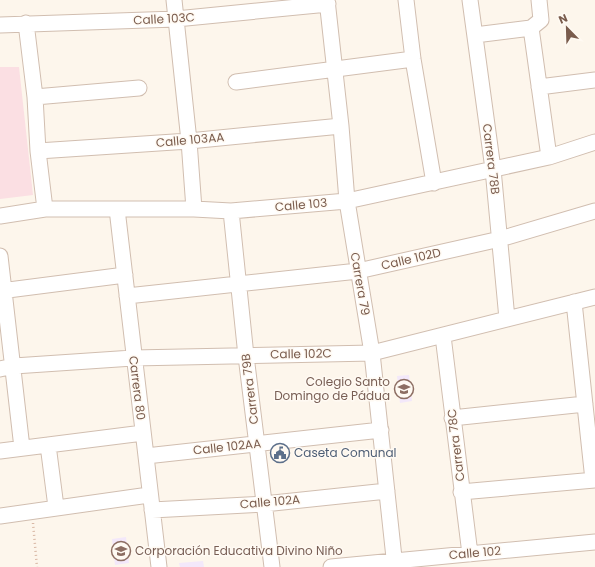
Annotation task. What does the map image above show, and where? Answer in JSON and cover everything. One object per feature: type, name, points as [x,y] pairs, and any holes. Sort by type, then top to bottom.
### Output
[{"type":"street","points":[[174,0],[189,141],[194,209]]},
{"type":"street","points":[[406,0],[413,59],[434,183]]},
{"type":"street","name":"Carrera 78B","points":[[470,0],[493,169],[507,319]]},
{"type":"street","points":[[475,34],[531,28],[541,20],[539,0]]},
{"type":"street","name":"Calle 103C","points":[[0,26],[26,23],[176,19],[328,2]]},
{"type":"street","name":"Carrera 79","points":[[328,2],[347,201],[372,353],[394,564]]},
{"type":"street","points":[[26,23],[35,97],[38,151],[45,209]]},
{"type":"street","points":[[531,28],[549,157]]},
{"type":"street","points":[[236,82],[334,71],[413,59]]},
{"type":"street","points":[[539,86],[595,80]]},
{"type":"street","points":[[35,97],[139,88]]},
{"type":"street","name":"Calle 103AA","points":[[38,151],[189,141],[341,126]]},
{"type":"street","name":"Calle 103","points":[[0,216],[45,209],[194,209],[231,211],[347,201],[549,157],[595,142]]},
{"type":"street","name":"Carrera 80","points":[[117,209],[158,567]]},
{"type":"street","name":"Carrera 79B","points":[[231,211],[246,356],[272,567]]},
{"type":"street","name":"Calle 102D","points":[[127,296],[358,271],[500,239],[595,211]]},
{"type":"street","points":[[0,256],[7,368],[22,448]]},
{"type":"street","points":[[2,291],[125,275]]},
{"type":"street","name":"Calle 102C","points":[[7,368],[133,358],[372,353],[595,297]]},
{"type":"street","points":[[461,492],[594,480],[574,302]]},
{"type":"street","name":"Carrera 78C","points":[[443,336],[461,492],[470,554]]},
{"type":"street","points":[[452,418],[585,404]]},
{"type":"street","name":"Calle 102AA","points":[[146,456],[380,430]]},
{"type":"street","points":[[0,451],[143,433]]},
{"type":"street","points":[[48,445],[56,507]]},
{"type":"street","name":"Calle 102A","points":[[0,516],[56,507],[150,502],[264,504],[387,491]]},
{"type":"street","name":"Calle 102","points":[[331,567],[394,564],[470,554],[595,542]]},
{"type":"path","points":[[32,511],[37,567]]},
{"type":"shaded area","points":[[0,67],[19,67],[33,195],[0,199]]},
{"type":"shaded area","name":"Colegio Santo Domingo de Pádua","points":[[409,375],[412,401],[400,403],[397,376]]},
{"type":"shaded area","name":"Corporación Educativa Divino Niño","points":[[126,537],[129,563],[115,565],[112,539]]},
{"type":"shaded area","name":"Corporación Educativa Divino Niño","points":[[203,561],[204,567],[180,567],[179,563]]},
{"type":"place","name":"Colegio Santo Domingo de Pádua","points":[[404,389]]},
{"type":"place","name":"Caseta Comunal","points":[[280,453]]},
{"type":"place","name":"Corporación Educativa Divino Niño","points":[[121,551]]}]
